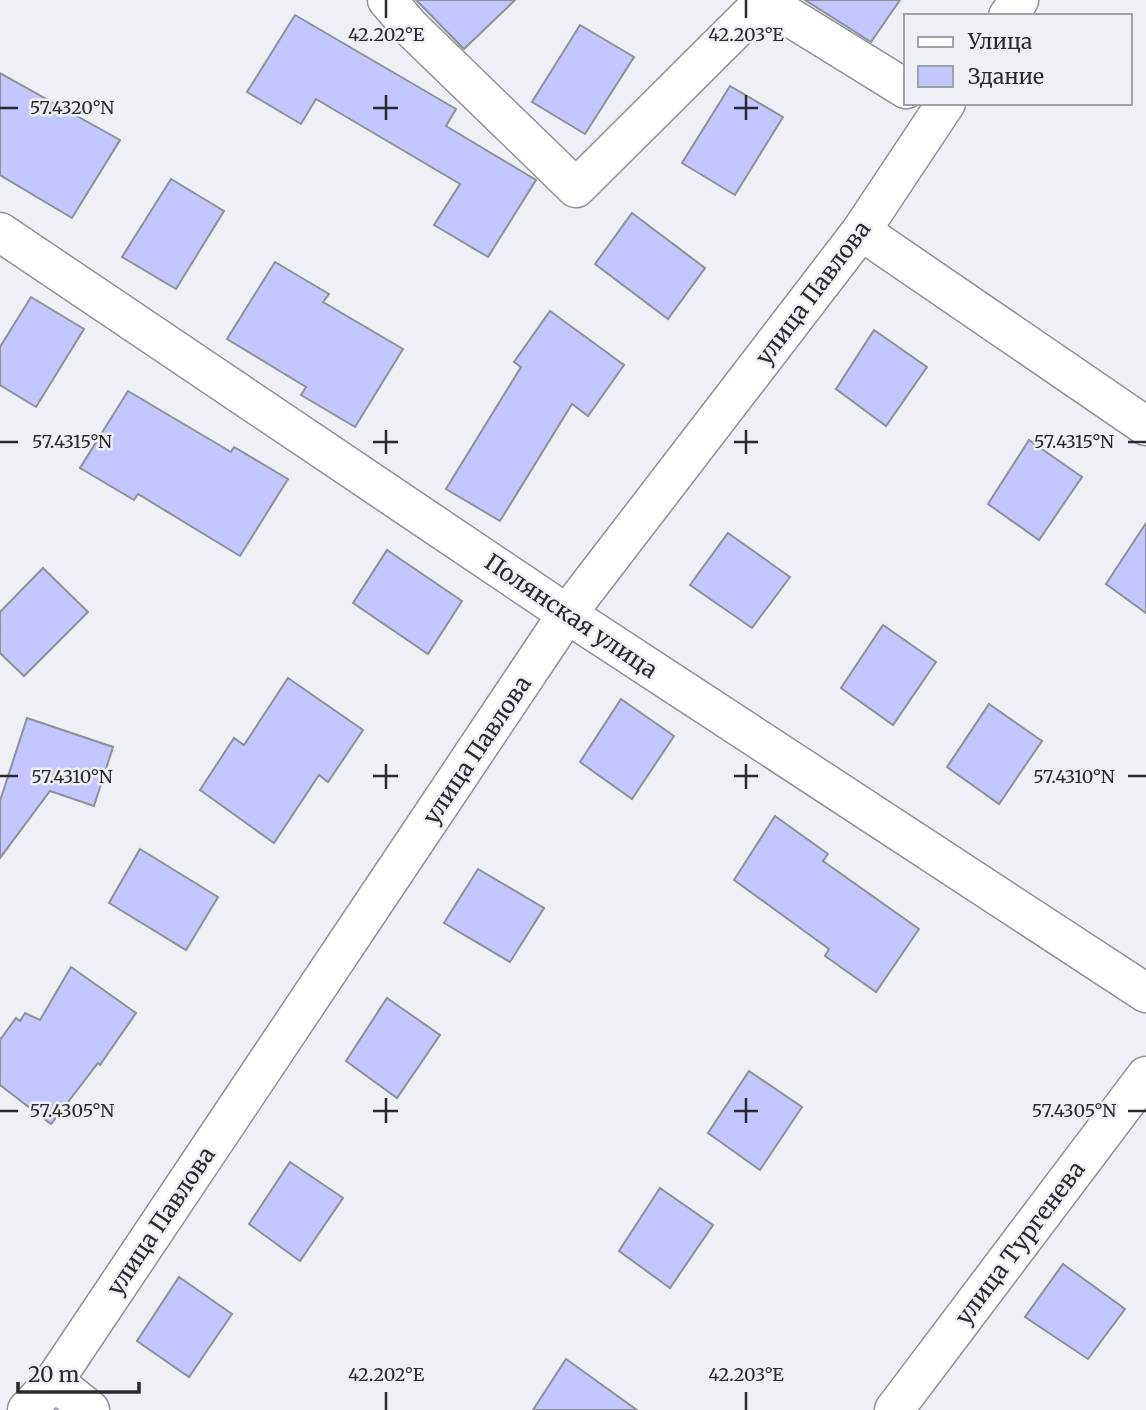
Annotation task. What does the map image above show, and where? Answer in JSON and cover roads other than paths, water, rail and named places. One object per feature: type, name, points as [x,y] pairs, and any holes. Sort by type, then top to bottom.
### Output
[{"type":"street","points":[[387,0],[411,28],[576,188],[763,0],[904,88]]},
{"type":"street","name":"улица Павлова","points":[[27,1410],[54,1381],[567,614],[861,231],[939,106]]},
{"type":"street","points":[[861,231],[1146,426]]},
{"type":"street","name":"Полянская улица","points":[[0,232],[567,614],[1146,993]]},
{"type":"street","name":"улица Тургенева","points":[[894,1410],[1146,1076]]},
{"type":"street","points":[[54,1381],[90,1410]]}]
